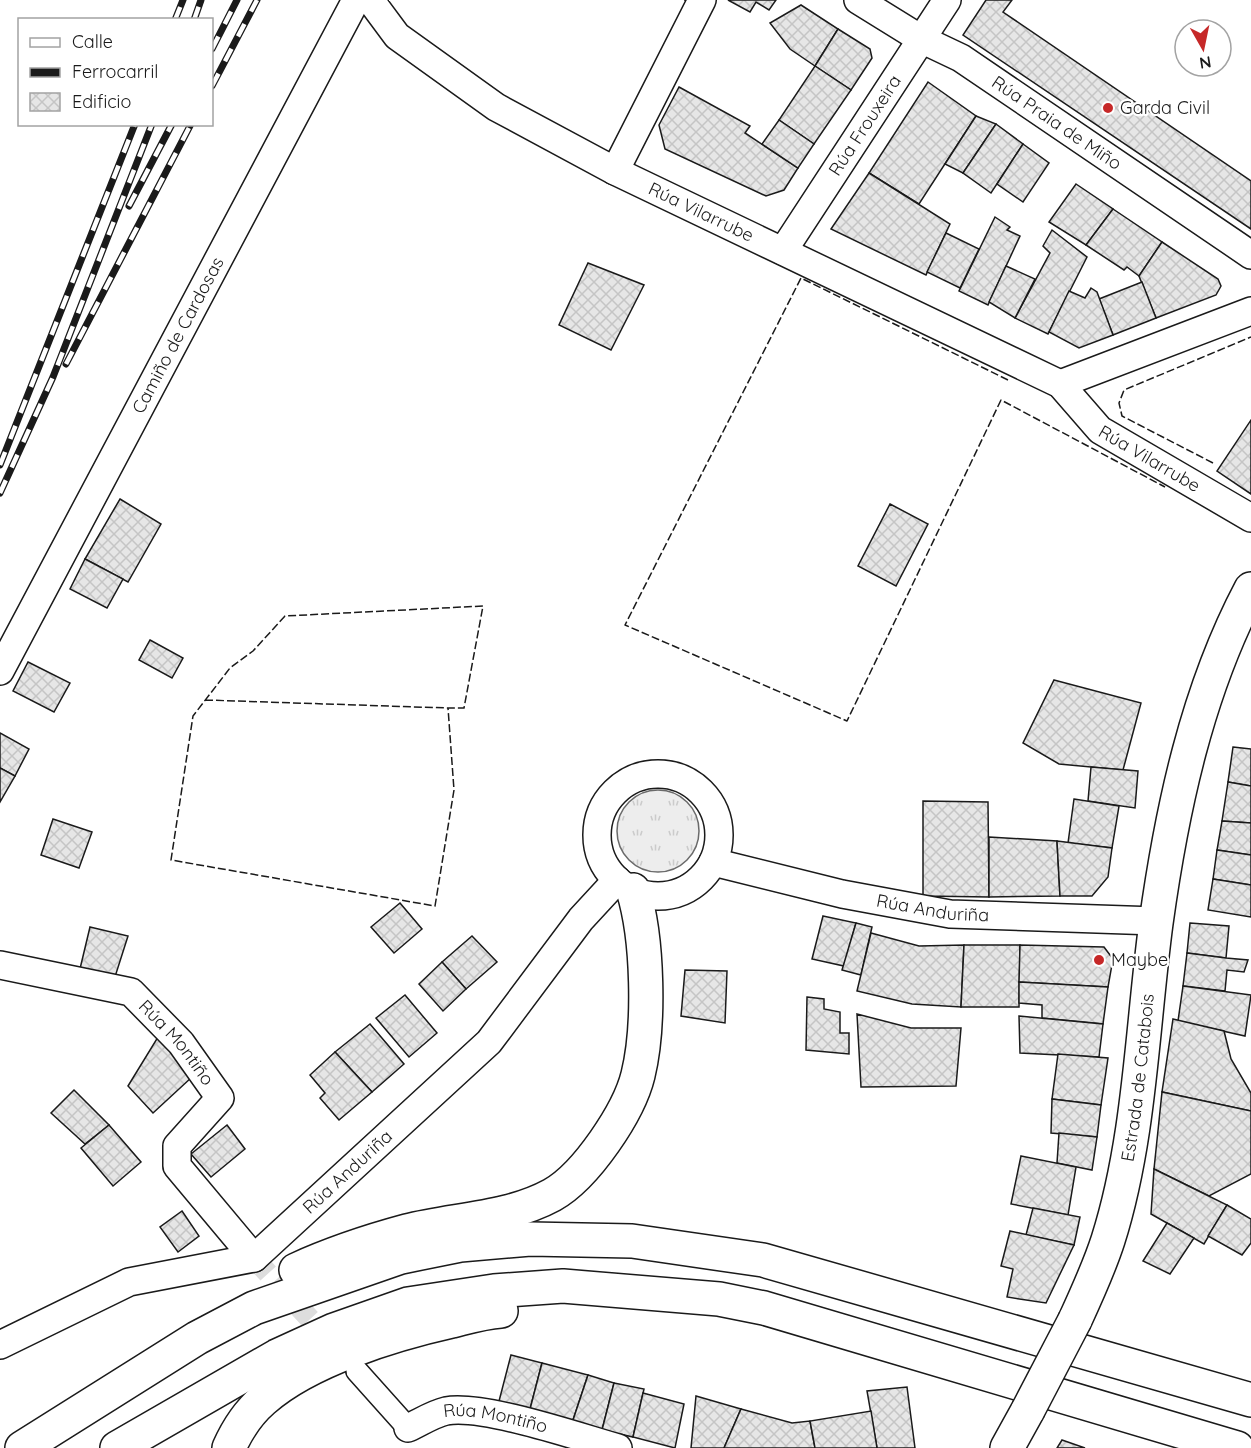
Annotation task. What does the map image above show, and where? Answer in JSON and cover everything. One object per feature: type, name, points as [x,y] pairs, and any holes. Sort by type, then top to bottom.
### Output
[{"type":"main road","name":"Estrada de Catabois","points":[[1007,1448],[1075,1320],[1108,1239],[1135,1108],[1156,921],[1179,792],[1211,679],[1243,625],[1251,589]]},
{"type":"main road","points":[[17,1448],[123,1369],[178,1332],[247,1293],[299,1269],[365,1244],[408,1231],[507,1212],[553,1194],[591,1161],[618,1121],[638,1076],[643,1039],[642,934],[625,885]]},
{"type":"main road","points":[[22,1448],[197,1338],[254,1308],[401,1257],[460,1245],[530,1239],[632,1241],[763,1260],[1251,1400]]},
{"type":"main road","points":[[117,1448],[277,1356],[334,1330],[408,1304],[494,1291],[563,1286],[719,1299],[764,1308],[1237,1448]]},
{"type":"main road","points":[[229,1448],[237,1428],[263,1400],[304,1373],[365,1345],[493,1312],[580,1307],[661,1306],[719,1299]]},
{"type":"street","name":"Camiño de Cardosas","points":[[0,671],[356,0]]},
{"type":"street","name":"Rúa Vilarrube","points":[[374,0],[374,6],[397,36],[496,107],[615,171],[1060,384],[1100,430],[1251,518]]},
{"type":"street","points":[[615,171],[702,0]]},
{"type":"street","name":"Rúa Praia de Miño","points":[[858,0],[921,39],[961,58],[1251,255]]},
{"type":"street","name":"Rúa Frouxeira","points":[[783,251],[947,0]]},
{"type":"street","points":[[1060,384],[1251,311]]},
{"type":"street","points":[[655,773],[676,776],[695,786],[710,801],[718,821],[719,842],[713,862],[702,877],[687,888],[669,895],[651,896],[625,885],[605,867],[597,847],[597,826],[603,806],[616,789],[634,778],[655,773]]},
{"type":"street","name":"Rúa Anduriña","points":[[713,862],[842,894],[950,914],[1156,921]]},
{"type":"street","name":"Rúa Anduriña","points":[[254,1258],[489,1042],[581,919],[625,885]]},
{"type":"street","name":"Rúa Montiño","points":[[0,964],[130,992],[181,1043],[220,1098],[177,1146],[177,1166],[254,1258]]},
{"type":"street","points":[[0,1345],[129,1282],[254,1258]]},
{"type":"street","points":[[357,1371],[408,1428]]},
{"type":"street","name":"Rúa Montiño","points":[[408,1428],[429,1417],[448,1411],[485,1413],[618,1448]]},
{"type":"green space","points":[[650,790],[666,790],[681,797],[692,808],[699,823],[696,847],[687,860],[666,872],[650,872],[635,865],[624,854],[617,839],[617,823],[624,808],[635,797]]},
{"type":"building","points":[[728,0],[776,0],[769,10],[756,2],[750,12]]},
{"type":"building","name":"Garda Civil","points":[[986,0],[1012,0],[1003,12],[1251,181],[1251,229],[963,35]]},
{"type":"building","points":[[801,5],[838,29],[815,66],[790,49],[770,23]]},
{"type":"building","points":[[838,29],[870,49],[872,58],[851,90],[815,66]]},
{"type":"building","points":[[815,66],[851,90],[814,144],[779,120]]},
{"type":"building","points":[[928,82],[976,116],[919,204],[869,173]]},
{"type":"building","points":[[679,87],[750,126],[745,133],[798,168],[784,190],[766,196],[665,149],[659,125]]},
{"type":"building","points":[[976,116],[996,124],[963,173],[945,164]]},
{"type":"building","points":[[779,120],[814,144],[798,168],[762,144]]},
{"type":"building","points":[[996,124],[1023,144],[991,193],[963,173]]},
{"type":"building","points":[[1023,144],[1049,163],[1023,202],[997,184]]},
{"type":"building","points":[[869,173],[950,224],[926,275],[831,229]]},
{"type":"building","points":[[1076,184],[1113,209],[1086,245],[1049,222]]},
{"type":"building","points":[[1113,209],[1162,242],[1139,276],[1127,267],[1124,270],[1086,245]]},
{"type":"building","points":[[995,217],[1010,227],[1007,230],[1020,236],[988,305],[959,291]]},
{"type":"building","points":[[1052,230],[1087,257],[1048,334],[1015,318],[1050,253],[1043,246]]},
{"type":"building","points":[[946,233],[979,249],[960,288],[927,272]]},
{"type":"building","points":[[1162,242],[1218,279],[1221,286],[1216,295],[1156,318],[1139,276]]},
{"type":"building","points":[[588,263],[644,285],[611,350],[559,325]]},
{"type":"building","points":[[1006,266],[1035,279],[1015,318],[989,302]]},
{"type":"building","points":[[1142,282],[1156,318],[1113,335],[1099,299]]},
{"type":"building","points":[[1091,288],[1097,292],[1113,335],[1079,348],[1049,332],[1069,291],[1085,298]]},
{"type":"building","points":[[1251,420],[1251,494],[1217,471]]},
{"type":"building","points":[[120,499],[161,524],[128,582],[85,559]]},
{"type":"building","points":[[890,504],[928,524],[896,586],[858,566]]},
{"type":"building","points":[[85,559],[123,579],[107,608],[70,589]]},
{"type":"building","points":[[150,640],[183,658],[172,678],[139,660]]},
{"type":"building","points":[[28,662],[70,683],[54,712],[13,691]]},
{"type":"building","points":[[1054,680],[1141,703],[1123,770],[1059,764],[1023,743]]},
{"type":"building","points":[[0,733],[29,749],[15,776],[0,768]]},
{"type":"building","points":[[1233,747],[1251,749],[1251,786],[1228,782]]},
{"type":"building","points":[[1091,767],[1138,771],[1135,808],[1088,801]]},
{"type":"building","points":[[0,768],[15,776],[0,802]]},
{"type":"building","points":[[1228,782],[1251,786],[1251,823],[1222,821]]},
{"type":"building","points":[[1074,799],[1119,806],[1112,848],[1068,843]]},
{"type":"building","points":[[923,801],[988,802],[989,897],[923,896]]},
{"type":"building","points":[[53,819],[92,832],[79,868],[41,855]]},
{"type":"building","points":[[1222,821],[1251,823],[1251,855],[1217,850]]},
{"type":"building","points":[[989,837],[1057,841],[1060,896],[989,897]]},
{"type":"building","points":[[1057,841],[1112,848],[1108,877],[1092,896],[1060,896]]},
{"type":"building","points":[[1217,850],[1251,855],[1251,885],[1213,879]]},
{"type":"building","points":[[1213,879],[1251,885],[1251,917],[1208,910]]},
{"type":"building","points":[[400,903],[422,929],[394,953],[371,927]]},
{"type":"building","points":[[823,916],[856,923],[844,966],[812,959]]},
{"type":"building","points":[[856,923],[872,927],[861,975],[842,970]]},
{"type":"building","points":[[1190,923],[1229,926],[1226,958],[1187,953]]},
{"type":"building","points":[[90,927],[128,936],[114,980],[79,973]]},
{"type":"building","points":[[871,933],[919,946],[964,945],[961,1007],[912,1004],[857,991]]},
{"type":"building","points":[[472,936],[497,962],[466,989],[442,962]]},
{"type":"building","points":[[964,945],[1020,945],[1019,1007],[961,1007]]},
{"type":"building","points":[[1020,945],[1104,947],[1113,959],[1108,987],[1019,982]]},
{"type":"building","points":[[1187,953],[1248,960],[1244,972],[1227,970],[1225,991],[1183,986]]},
{"type":"building","points":[[442,962],[466,989],[443,1011],[419,984]]},
{"type":"building","points":[[685,970],[727,971],[725,1023],[681,1016]]},
{"type":"building","points":[[1019,982],[1108,987],[1103,1024],[1042,1018],[1042,1005],[1019,1003]]},
{"type":"building","points":[[1183,986],[1251,995],[1245,1036],[1178,1021]]},
{"type":"building","points":[[405,995],[437,1033],[409,1057],[376,1018]]},
{"type":"building","points":[[807,997],[824,999],[824,1009],[840,1012],[840,1033],[849,1033],[849,1054],[806,1050]]},
{"type":"building","points":[[857,1014],[911,1028],[961,1028],[956,1086],[861,1087]]},
{"type":"building","points":[[1019,1016],[1103,1024],[1099,1057],[1020,1053]]},
{"type":"building","points":[[1173,1019],[1224,1031],[1231,1059],[1251,1093],[1251,1111],[1162,1092]]},
{"type":"building","points":[[370,1024],[404,1064],[372,1092],[335,1052]]},
{"type":"building","points":[[158,1037],[192,1077],[153,1113],[128,1086]]},
{"type":"building","points":[[335,1052],[372,1092],[339,1120],[320,1098],[325,1093],[310,1075]]},
{"type":"building","points":[[1058,1054],[1108,1058],[1101,1105],[1052,1099]]},
{"type":"building","points":[[74,1090],[109,1125],[85,1144],[51,1113]]},
{"type":"building","points":[[1162,1092],[1251,1111],[1251,1174],[1209,1196],[1154,1169]]},
{"type":"building","points":[[1052,1099],[1101,1105],[1097,1137],[1051,1133]]},
{"type":"building","points":[[109,1125],[141,1162],[113,1186],[81,1148]]},
{"type":"building","points":[[227,1125],[245,1149],[211,1177],[191,1154]]},
{"type":"building","points":[[1059,1133],[1097,1137],[1092,1170],[1057,1163]]},
{"type":"building","points":[[1021,1156],[1076,1167],[1068,1215],[1011,1204]]},
{"type":"building","points":[[1154,1169],[1227,1205],[1204,1244],[1151,1214]]},
{"type":"building","points":[[1227,1205],[1251,1219],[1251,1243],[1242,1255],[1208,1236]]},
{"type":"building","points":[[1033,1208],[1080,1217],[1074,1245],[1026,1235]]},
{"type":"building","points":[[182,1211],[199,1236],[178,1252],[160,1227]]},
{"type":"building","points":[[1167,1223],[1194,1238],[1170,1274],[1143,1261]]},
{"type":"building","points":[[1010,1231],[1074,1245],[1046,1303],[1007,1297],[1013,1269],[1001,1266]]},
{"type":"building","points":[[511,1355],[542,1363],[529,1413],[498,1405]]},
{"type":"building","points":[[542,1363],[588,1375],[572,1423],[529,1413]]},
{"type":"building","points":[[588,1375],[614,1383],[602,1430],[572,1423]]},
{"type":"building","points":[[614,1383],[644,1389],[633,1437],[602,1430]]},
{"type":"building","points":[[907,1387],[915,1448],[877,1448],[867,1391]]},
{"type":"building","points":[[643,1393],[684,1404],[675,1448],[633,1437]]},
{"type":"building","points":[[696,1396],[741,1409],[724,1448],[691,1448]]},
{"type":"building","points":[[741,1409],[792,1423],[810,1421],[815,1448],[724,1448]]},
{"type":"building","points":[[871,1411],[877,1448],[815,1448],[810,1421]]},
{"type":"building","points":[[1062,1440],[1085,1448],[1057,1448]]},
{"type":"tunnel","points":[[254,1258],[331,1342]]},
{"type":"railway","points":[[176,18],[183,0]]},
{"type":"railway","points":[[195,18],[201,0]]},
{"type":"railway","points":[[213,47],[237,0]]},
{"type":"railway","points":[[213,84],[257,0]]},
{"type":"railway","points":[[0,465],[134,126]]},
{"type":"railway","points":[[0,493],[53,377],[151,126]]},
{"type":"railway","points":[[129,206],[171,126]]},
{"type":"railway","points":[[66,364],[190,126]]},
{"type":"fence","points":[[1008,380],[801,278],[625,625],[847,721],[1001,400],[1165,487]]},
{"type":"fence","points":[[1213,463],[1122,416],[1119,403],[1124,390],[1251,337]]},
{"type":"fence","points":[[205,700],[448,708],[464,708],[483,606],[285,616],[253,651],[230,668],[193,716],[171,860],[435,906],[454,790],[448,708]]},
{"type":"place","name":"Garda Civil","points":[[1108,108]]},
{"type":"place","name":"Maybe","points":[[1099,960]]}]
